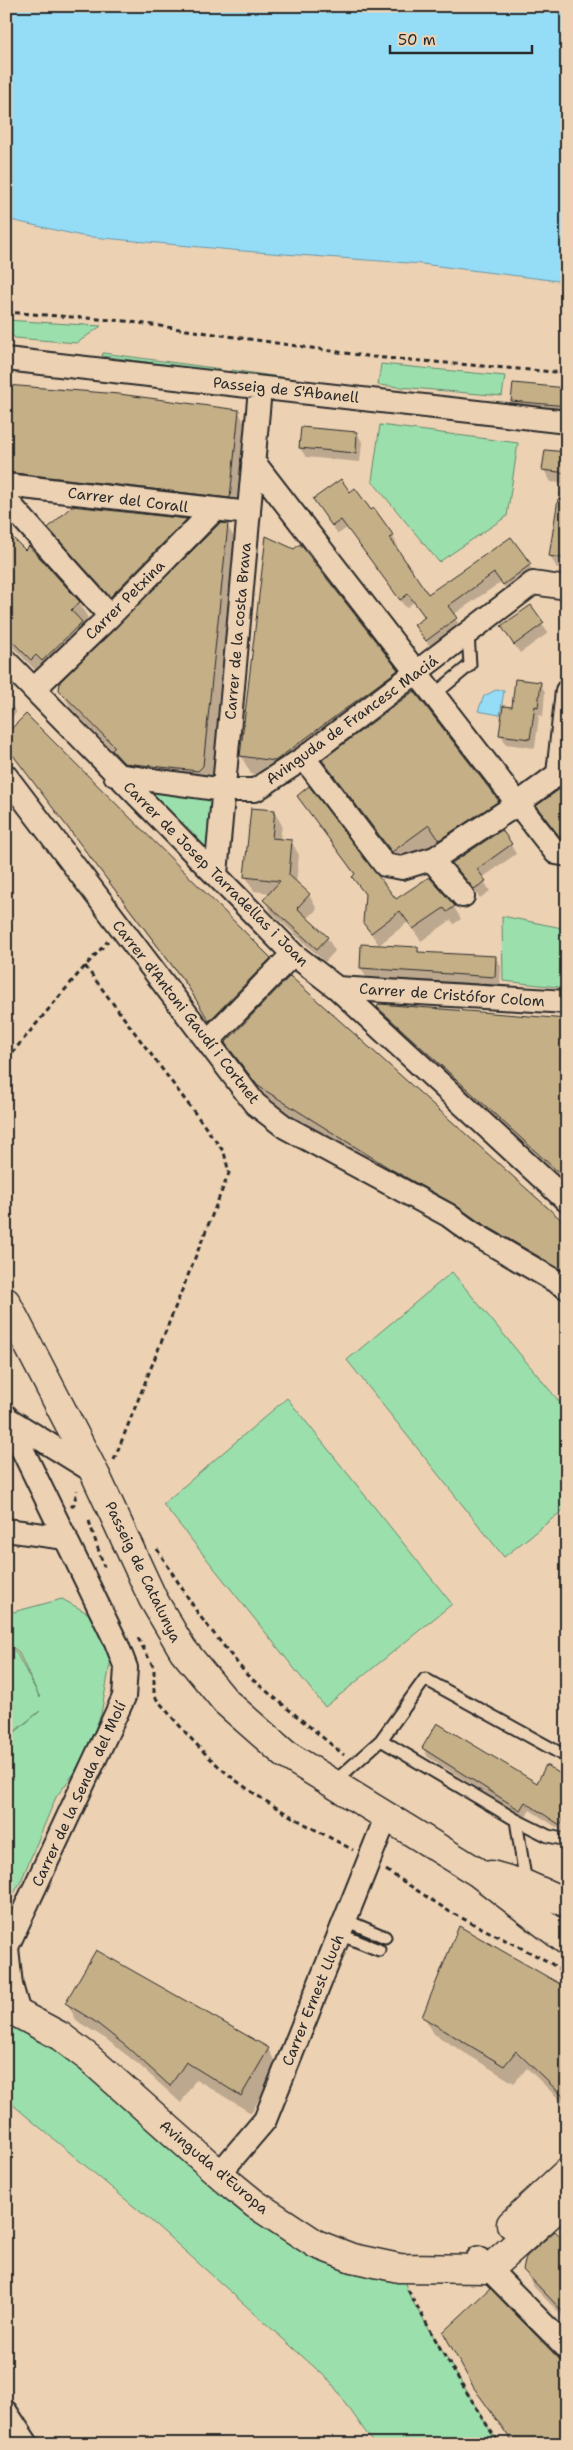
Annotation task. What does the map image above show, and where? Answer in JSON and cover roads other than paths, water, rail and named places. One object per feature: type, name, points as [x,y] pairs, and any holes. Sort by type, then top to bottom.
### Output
[{"type":"street","name":"Passeig de S'Abanell","points":[[6,359],[567,422]]},
{"type":"street","name":"Carrer de la costa Brava","points":[[216,874],[260,389]]},
{"type":"street","points":[[253,460],[435,694],[516,805],[561,854]]},
{"type":"street","name":"Carrer del Corall","points":[[6,485],[249,513]]},
{"type":"street","points":[[6,500],[110,616]]},
{"type":"street","name":"Carrer Petxina","points":[[34,689],[110,616],[214,510]]},
{"type":"street","name":"Avinguda de Francesc Maciá","points":[[116,775],[224,790],[254,790],[304,758],[533,583],[567,588]]},
{"type":"street","name":"Carrer de Josep Tarradellas i Joan","points":[[6,661],[293,954],[337,988],[567,1201]]},
{"type":"street","points":[[304,758],[385,865],[402,868],[431,859],[516,805],[558,774],[567,691]]},
{"type":"street","name":"Carrer d'Antoni Gaudí i Cortnet","points":[[6,776],[255,1104],[285,1127],[448,1216],[471,1232],[567,1288]]},
{"type":"street","points":[[431,859],[463,896]]},
{"type":"street","points":[[208,1041],[293,954]]},
{"type":"street","name":"Carrer de Cristófor Colom","points":[[337,988],[567,1002]]},
{"type":"street","name":"Passeig de Catalunya","points":[[6,1302],[95,1474],[153,1599],[182,1650],[226,1702],[285,1754],[477,1872],[567,1941]]},
{"type":"street","name":"Carrer de la Senda del Molí","points":[[8,1418],[95,1474]]},
{"type":"street","name":"Carrer de la Senda del Molí","points":[[8,1418],[116,1642],[126,1668],[124,1697],[7,1948],[11,2007]]},
{"type":"street","points":[[6,1530],[66,1538]]},
{"type":"street","name":"Carrer Ernest Lluch","points":[[219,2174],[265,2120],[387,1815]]},
{"type":"street","points":[[477,1872],[526,1885],[567,1903]]},
{"type":"street","name":"Avinguda d'Europa","points":[[11,2007],[60,2036],[89,2058],[254,2204],[316,2244],[352,2258],[399,2268],[469,2266]]},
{"type":"street","points":[[469,2266],[567,2172]]},
{"type":"street","points":[[469,2266],[563,2209]]},
{"type":"street","points":[[469,2266],[567,2348]]},
{"type":"street","points":[[6,2412],[27,2444]]},
{"type":"lane","points":[[435,694],[470,665],[468,634]]},
{"type":"lane","points":[[333,1783],[381,1740],[425,1678],[567,1756]]},
{"type":"lane","points":[[381,1740],[516,1820],[548,1836],[567,1840]]},
{"type":"lane","points":[[516,1820],[526,1885]]},
{"type":"lane","points":[[342,1927],[385,1936]]},
{"type":"lane","points":[[342,1927],[379,1950]]},
{"type":"water","points":[[6,6],[567,6],[567,282],[422,264],[243,251],[82,236],[6,219]]},
{"type":"water","points":[[496,690],[504,691],[500,715],[478,711],[484,696]]}]
